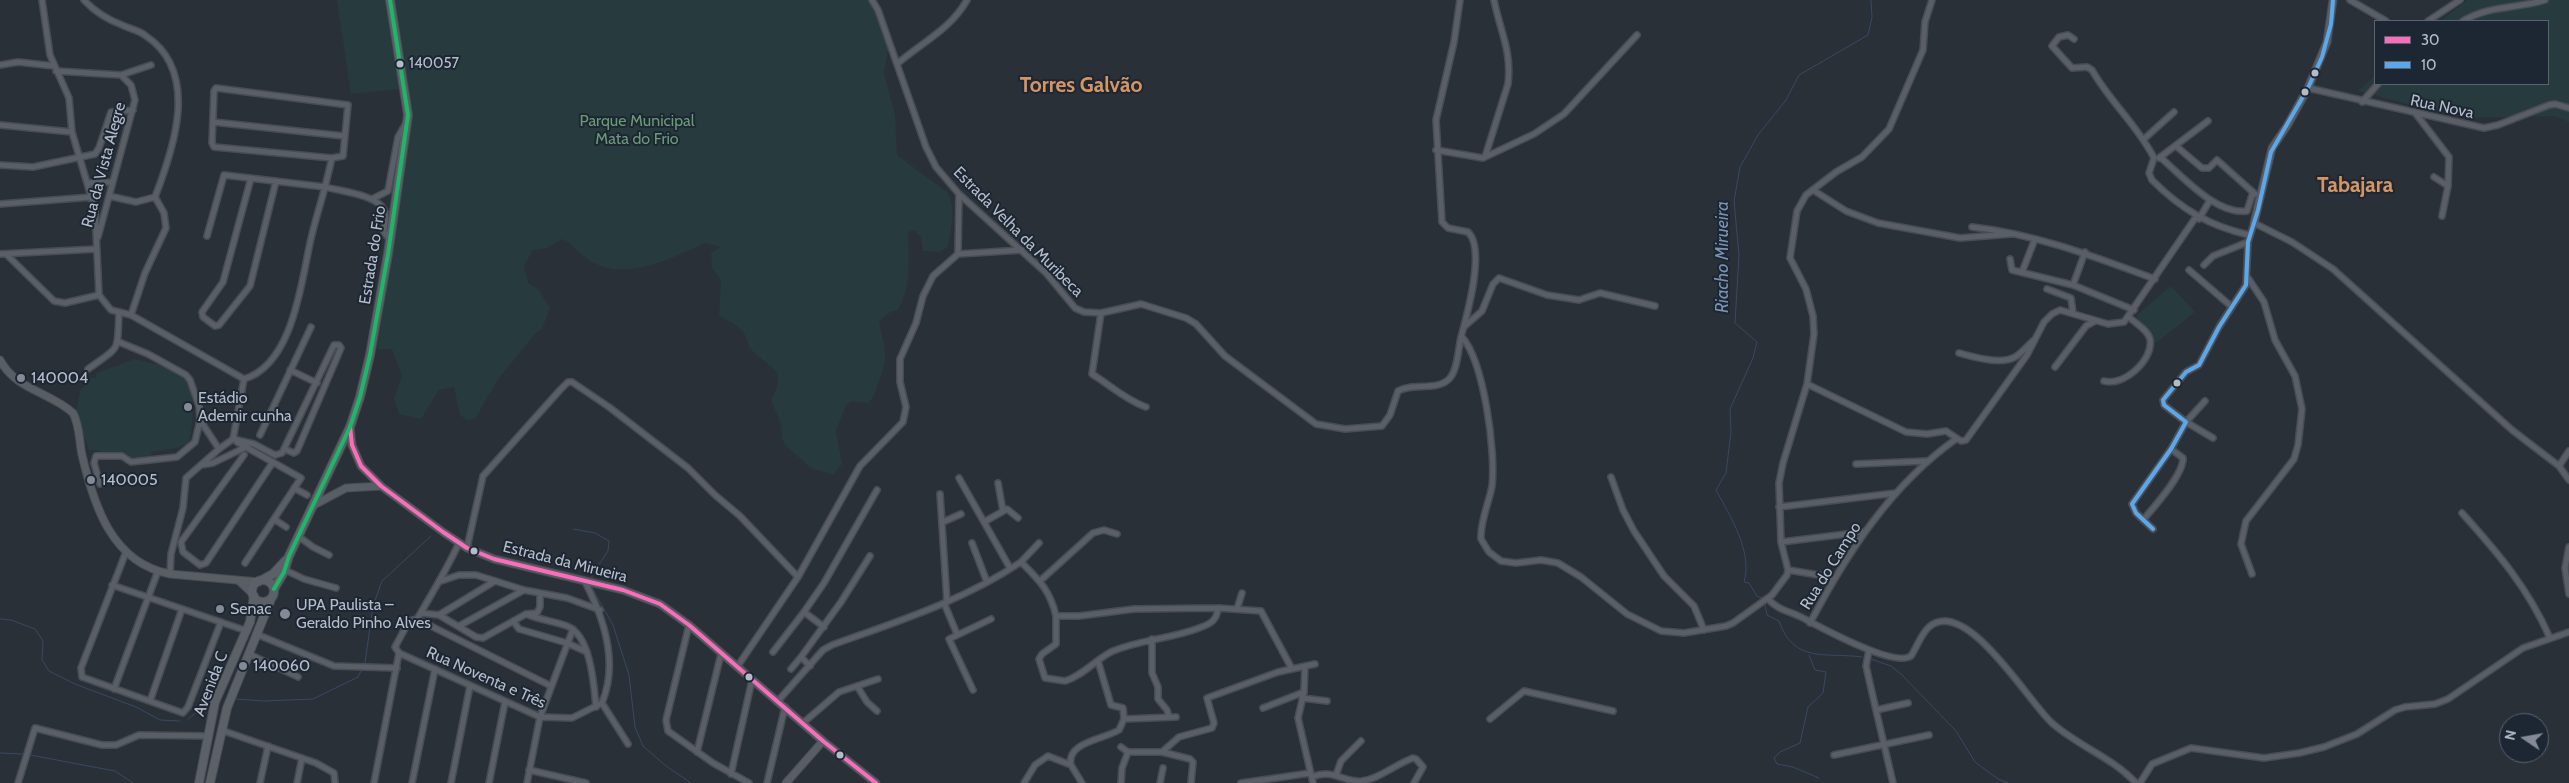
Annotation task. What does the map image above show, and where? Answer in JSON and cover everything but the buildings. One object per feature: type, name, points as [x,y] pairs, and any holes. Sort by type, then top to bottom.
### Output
[{"type":"main road","name":"Estrada do Frio","points":[[314,505],[350,427],[360,397],[370,355],[390,240],[407,120],[407,106],[390,0]]},
{"type":"main road","points":[[2254,223],[2272,148],[2287,126],[2308,88],[2328,42],[2333,0]]},
{"type":"main road","points":[[0,360],[5,370],[17,381],[70,410],[76,418],[86,468],[107,529],[135,560],[158,571],[170,574],[240,582],[260,581],[271,583],[274,589]]},
{"type":"main road","name":"Estrada da Mirueira","points":[[350,427],[357,459],[381,486],[459,543],[494,559],[648,598],[671,610],[777,702],[876,783]]},
{"type":"main road","points":[[240,582],[263,602],[271,599],[298,536],[314,505],[346,488],[381,486]]},
{"type":"main road","points":[[254,595],[254,587],[260,581],[273,574],[289,556]]},
{"type":"main road","name":"Avenida C","points":[[199,783],[215,702],[247,631],[252,615],[254,595]]},
{"type":"main road","name":"Avenida C","points":[[210,783],[227,708],[271,599]]},
{"type":"main road","points":[[786,783],[824,741]]},
{"type":"main road","points":[[206,749],[216,751]]},
{"type":"street","points":[[42,0],[48,46],[55,69],[68,98],[72,132],[92,197],[97,240],[99,296],[111,310],[131,315],[244,379],[252,377],[271,362],[294,314],[332,158]]},
{"type":"street","points":[[84,0],[113,21],[145,35],[169,58],[176,80],[179,111],[155,197],[164,213],[166,228],[145,273],[131,315]]},
{"type":"street","name":"Estrada Velha da Muribeca","points":[[872,0],[926,147],[936,167],[959,194],[1046,274],[1074,308],[1084,312],[1101,313],[1141,304],[1196,324],[1225,356],[1305,418],[1324,427],[1382,426],[1390,415],[1398,391],[1407,388],[1442,384],[1449,379],[1456,364],[1462,337]]},
{"type":"street","points":[[897,64],[922,43],[947,27],[967,0]]},
{"type":"street","points":[[1460,0],[1454,42],[1438,104],[1436,150],[1442,222],[1448,228],[1468,232],[1473,242],[1474,286],[1462,337],[1471,352],[1481,382],[1492,447],[1492,485],[1481,532],[1482,539],[1490,552],[1507,563],[1541,560],[1558,563],[1581,577],[1633,618],[1661,631],[1684,633],[1733,624],[1759,603],[1768,599],[1787,575],[1788,570],[1781,542],[1779,507],[1783,463],[1807,384],[1814,325],[1806,289],[1794,268],[1790,252],[1800,204],[1812,190],[1867,152],[1885,136],[1894,121],[1923,50],[1925,22],[1932,0]]},
{"type":"street","points":[[1485,157],[1510,72],[1509,55],[1501,34],[1494,0]]},
{"type":"street","points":[[2350,0],[2384,20]]},
{"type":"street","points":[[2430,20],[2460,0]]},
{"type":"street","points":[[2465,20],[2484,10],[2519,8],[2545,0]]},
{"type":"street","points":[[2437,15],[2440,20]]},
{"type":"street","points":[[1436,150],[1485,157],[1534,134],[1564,114],[1637,35]]},
{"type":"street","points":[[2074,39],[2068,35],[2059,37],[2052,46],[2072,68],[2087,67],[2092,70],[2117,108],[2144,139],[2157,158],[2210,200],[2244,212],[2248,208],[2253,192]]},
{"type":"street","points":[[0,65],[18,62],[55,69],[121,75],[151,65]]},
{"type":"street","name":"Rua da Vista Alegre","points":[[97,240],[133,110],[133,90],[121,75]]},
{"type":"street","points":[[2362,102],[2377,85]]},
{"type":"street","points":[[216,88],[348,105],[343,156],[332,158],[214,147],[212,143],[213,122],[214,91],[216,88]]},
{"type":"street","name":"Rua Nova","points":[[2308,88],[2362,102],[2484,128],[2498,126],[2548,105],[2555,104],[2569,108]]},
{"type":"street","points":[[0,165],[33,167],[80,158],[98,152],[111,112],[133,110]]},
{"type":"street","points":[[2144,139],[2174,112]]},
{"type":"street","points":[[2416,114],[2449,157],[2448,186],[2442,216]]},
{"type":"street","points":[[372,199],[388,191],[398,138],[407,120]]},
{"type":"street","points":[[2208,121],[2157,158],[2149,172],[2152,180],[2198,218],[2249,235]]},
{"type":"street","points":[[213,122],[344,136]]},
{"type":"street","points":[[0,125],[72,132]]},
{"type":"street","points":[[2176,146],[2202,168],[2208,168],[2217,160],[2260,199]]},
{"type":"street","points":[[208,236],[222,175],[325,187],[372,199],[385,212],[384,232],[390,240]]},
{"type":"street","points":[[2434,177],[2448,186]]},
{"type":"street","points":[[251,178],[223,282],[202,312],[203,317],[216,326],[219,325],[250,286],[276,181]]},
{"type":"street","points":[[88,183],[112,182]]},
{"type":"street","points":[[1812,190],[1846,211],[1878,223],[1960,238],[2012,234]]},
{"type":"street","points":[[958,254],[959,194]]},
{"type":"street","points":[[109,196],[136,202],[155,197]]},
{"type":"street","points":[[0,204],[92,197]]},
{"type":"street","points":[[1959,353],[1996,360],[2015,357],[2036,338],[2044,322],[2056,310],[2073,313],[2095,321],[2120,324],[2129,317],[2210,200]]},
{"type":"street","points":[[2213,438],[2168,410],[2164,405],[2164,397],[2186,372],[2199,365],[2232,307],[2243,292],[2248,278],[2249,235],[2254,223],[2292,242],[2333,269],[2512,430],[2559,466],[2569,480]]},
{"type":"street","points":[[1972,227],[2035,239],[2085,252],[2155,280]]},
{"type":"street","points":[[2022,272],[2035,239]]},
{"type":"street","points":[[2204,265],[2213,256],[2248,242]]},
{"type":"street","points":[[3,254],[97,249]]},
{"type":"street","points":[[736,667],[798,577],[860,466],[903,422],[906,407],[900,382],[900,359],[916,323],[928,284],[933,276],[958,254],[1022,250]]},
{"type":"street","points":[[2073,285],[2085,252]]},
{"type":"street","points":[[3,254],[54,301],[65,303],[99,296]]},
{"type":"street","points":[[2010,259],[2011,269],[2073,285],[2134,310]]},
{"type":"street","points":[[2189,270],[2232,307]]},
{"type":"street","points":[[1464,326],[1482,311],[1493,284],[1499,278],[1547,296],[1579,300],[1600,293],[1655,306]]},
{"type":"street","points":[[2248,278],[2264,302],[2275,340],[2295,376],[2302,409],[2298,444],[2294,459],[2246,521],[2241,544],[2252,574]]},
{"type":"street","points":[[2047,290],[2071,298],[2073,313]]},
{"type":"street","points":[[88,369],[110,356],[119,342],[119,313]]},
{"type":"street","points":[[1101,313],[1092,374],[1107,382],[1132,402],[1146,408]]},
{"type":"street","points":[[2104,381],[2114,382],[2125,378],[2139,366],[2148,354],[2150,347],[2148,335],[2129,317]]},
{"type":"street","points":[[2055,367],[2086,326],[2095,321]]},
{"type":"street","points":[[260,435],[311,327]]},
{"type":"street","name":"Rua do Campo","points":[[1810,622],[1863,532],[1896,493],[1928,461],[1956,438],[1964,441],[1968,438],[2027,355],[2036,338]]},
{"type":"street","points":[[100,484],[95,466],[96,456],[122,456],[131,462],[177,457],[195,442],[200,420],[199,406],[190,380],[186,375],[148,354],[119,342]]},
{"type":"street","points":[[233,439],[254,444],[276,455],[284,449],[334,345],[339,345],[341,348],[326,388],[297,451],[292,452],[284,449]]},
{"type":"street","points":[[290,370],[317,383]]},
{"type":"street","points":[[170,574],[171,554],[183,508],[186,478],[233,439],[244,379]]},
{"type":"street","points":[[467,548],[484,476],[568,382],[574,383],[609,407],[688,468],[715,495],[740,516],[798,577]]},
{"type":"street","points":[[1807,384],[1906,432],[1927,434],[1946,431],[1956,438]]},
{"type":"street","points":[[2153,529],[2133,508],[2133,500],[2171,450],[2186,422],[2204,401]]},
{"type":"street","points":[[200,420],[219,449]]},
{"type":"street","points":[[233,439],[301,478],[245,563]]},
{"type":"street","points":[[200,465],[213,463],[246,447]]},
{"type":"street","points":[[2143,520],[2164,495],[2183,464],[2183,458],[2171,450]]},
{"type":"street","points":[[2559,466],[2569,451]]},
{"type":"street","points":[[244,455],[181,542],[180,546],[183,552],[200,565],[206,563],[273,462]]},
{"type":"street","points":[[1856,464],[1928,461]]},
{"type":"street","points":[[86,468],[95,466]]},
{"type":"street","points":[[1611,477],[1623,510],[1634,531],[1664,576],[1694,606],[1704,630]]},
{"type":"street","points":[[958,478],[1010,568]]},
{"type":"street","points":[[998,483],[1003,511]]},
{"type":"street","points":[[294,488],[307,495]]},
{"type":"street","points":[[773,652],[824,583],[877,490]]},
{"type":"street","points":[[1779,507],[1896,493]]},
{"type":"street","points":[[940,494],[946,602],[957,634]]},
{"type":"street","points":[[984,522],[1009,509],[1018,518]]},
{"type":"street","points":[[2462,513],[2516,575],[2537,609],[2550,638]]},
{"type":"street","points":[[943,522],[961,514]]},
{"type":"street","points":[[274,519],[286,527]]},
{"type":"street","points":[[1040,581],[1094,533],[1104,530],[1117,534]]},
{"type":"street","points":[[1781,542],[1863,532]]},
{"type":"street","points":[[298,536],[313,548],[329,555]]},
{"type":"street","points":[[374,783],[400,653],[395,647],[409,621],[417,619],[421,614],[428,598],[441,581],[459,543]]},
{"type":"street","points":[[972,543],[987,582]]},
{"type":"street","points":[[777,702],[832,645],[893,625],[987,582],[1021,562],[1039,543]]},
{"type":"street","points":[[2569,547],[2565,568],[2569,594]]},
{"type":"street","points":[[126,552],[80,672],[82,677],[183,713],[188,707],[221,622]]},
{"type":"street","points":[[791,669],[824,626],[870,556]]},
{"type":"street","points":[[1021,562],[1051,595],[1056,616],[1056,644],[1039,658],[1044,677],[1068,681],[1098,661],[1102,656],[1115,650],[1152,639],[1198,629],[1215,621],[1218,608]]},
{"type":"street","points":[[285,570],[304,579],[336,588]]},
{"type":"street","points":[[1788,570],[1825,576],[1833,581]]},
{"type":"street","points":[[114,689],[158,571]]},
{"type":"street","points":[[441,581],[464,574],[524,590],[567,598],[600,610]]},
{"type":"street","points":[[439,615],[495,581]]},
{"type":"street","points":[[585,582],[600,610],[606,633],[608,658],[607,687],[602,703],[628,744]]},
{"type":"street","points":[[112,585],[247,631]]},
{"type":"street","points":[[459,626],[524,590]]},
{"type":"street","points":[[421,614],[439,615],[481,638],[526,614],[537,613],[540,606],[540,593]]},
{"type":"street","points":[[1236,609],[1242,593]]},
{"type":"street","points":[[1768,599],[1778,608],[1868,650],[1907,659],[1928,628],[1934,623],[1956,624],[1969,630],[1980,637],[1993,651],[2033,704],[2052,723],[2085,748],[2128,774],[2138,783],[2152,764],[2191,748],[2234,752],[2264,758],[2324,747],[2357,734],[2394,710],[2435,704],[2448,699],[2514,654],[2569,632]]},
{"type":"street","points":[[1056,616],[1079,616],[1142,609],[1218,608],[1261,611],[1292,669]]},
{"type":"street","points":[[150,701],[182,609]]},
{"type":"street","points":[[804,612],[824,626]]},
{"type":"street","points":[[526,614],[573,629],[582,640],[594,678],[596,707]]},
{"type":"street","points":[[417,619],[551,686]]},
{"type":"street","points":[[973,690],[948,639],[991,619]]},
{"type":"street","points":[[513,621],[519,630],[567,643],[587,652]]},
{"type":"street","points":[[689,625],[666,720],[668,731],[731,774],[749,783]]},
{"type":"street","points":[[527,783],[540,717],[573,629]]},
{"type":"street","points":[[256,634],[334,666],[397,668]]},
{"type":"street","points":[[1124,719],[1172,717],[1158,700],[1158,687],[1152,673],[1152,639]]},
{"type":"street","points":[[1868,650],[1866,666],[1889,773],[1893,783]]},
{"type":"street","name":"Rua Noventa e Três","points":[[400,653],[540,717],[572,718],[602,703]]},
{"type":"street","points":[[249,654],[298,677]]},
{"type":"street","points":[[697,752],[721,654]]},
{"type":"street","points":[[801,657],[810,666]]},
{"type":"street","points":[[1082,783],[1071,764],[1070,758],[1073,752],[1092,740],[1119,730],[1124,719],[1124,709],[1111,705],[1098,661]]},
{"type":"street","points":[[1162,752],[1179,737],[1212,728],[1214,723],[1207,698],[1292,669],[1315,664]]},
{"type":"street","points":[[1304,666],[1303,695],[1298,718],[1312,778]]},
{"type":"street","points":[[412,783],[435,669]]},
{"type":"street","points":[[731,774],[752,680]]},
{"type":"street","points":[[804,723],[839,692],[878,680]]},
{"type":"street","points":[[451,783],[470,686]]},
{"type":"street","points":[[857,686],[877,711]]},
{"type":"street","points":[[1490,719],[1524,691],[1614,711]]},
{"type":"street","points":[[1263,708],[1303,695],[1327,701]]},
{"type":"street","points":[[489,783],[505,702]]},
{"type":"street","points":[[1876,710],[1908,703]]},
{"type":"street","points":[[767,783],[784,707]]},
{"type":"street","points":[[18,783],[35,728],[102,745],[116,745],[139,735],[207,736]]},
{"type":"street","points":[[221,730],[302,758],[330,770],[335,776],[335,783]]},
{"type":"street","points":[[1834,755],[1930,735]]},
{"type":"street","points":[[1336,774],[1341,760],[1361,741]]},
{"type":"street","points":[[260,783],[268,746]]},
{"type":"street","points":[[1121,747],[1128,752],[1162,752],[1190,759],[1193,762],[1191,783]]},
{"type":"street","points":[[1121,783],[1122,768],[1128,752]]},
{"type":"street","points":[[1024,783],[1035,765],[1043,758],[1053,756],[1071,764]]},
{"type":"street","points":[[297,783],[302,758]]},
{"type":"street","points":[[1241,783],[1312,778],[1325,773],[1364,781],[1413,758],[1423,767],[1416,781]]},
{"type":"street","points":[[1160,783],[1163,768]]},
{"type":"street","points":[[529,770],[586,783]]},
{"type":"green space","points":[[337,0],[385,0],[399,89],[351,94]]},
{"type":"green space","name":"Parque Municipal Mata do Frio","points":[[394,0],[872,0],[889,44],[884,73],[895,115],[897,155],[948,193],[952,205],[952,219],[948,246],[940,252],[923,251],[921,238],[915,230],[908,232],[909,273],[902,302],[897,311],[892,311],[879,321],[885,354],[884,368],[873,398],[868,403],[852,401],[846,405],[836,431],[842,464],[833,475],[811,468],[786,446],[782,438],[781,424],[771,400],[778,381],[777,374],[750,348],[741,330],[719,316],[721,280],[712,268],[711,253],[720,247],[706,243],[652,265],[623,269],[609,268],[591,262],[562,239],[547,248],[533,250],[524,266],[528,283],[538,289],[550,308],[542,329],[536,333],[498,379],[475,419],[467,420],[460,415],[454,387],[439,390],[421,419],[399,414],[394,399],[402,376],[392,349],[377,349],[409,141],[408,83]]},
{"type":"green space","points":[[2467,0],[2569,0],[2569,122],[2555,116],[2462,118],[2358,91],[2374,77],[2374,85],[2549,85],[2549,20],[2442,20]]},
{"type":"green space","points":[[2171,286],[2195,312],[2156,343],[2136,316]]},
{"type":"green space","points":[[135,359],[164,366],[180,372],[186,377],[190,385],[193,405],[189,443],[177,448],[151,452],[151,457],[128,458],[128,454],[100,454],[99,450],[89,450],[85,438],[82,438],[76,413],[81,388],[83,388],[87,377],[95,378],[97,373]]},
{"type":"waterway","name":"Riacho Mirueira","points":[[1762,598],[1757,596],[1749,583],[1744,582],[1746,570],[1743,547],[1739,534],[1716,490],[1726,473],[1731,432],[1730,409],[1753,358],[1757,342],[1735,323],[1739,255],[1734,201],[1740,167],[1758,135],[1786,100],[1799,75],[1868,35],[1872,17],[1871,0]]},
{"type":"waterway","points":[[573,529],[595,533],[609,541],[608,551],[592,575],[592,579]]},
{"type":"waterway","points":[[365,663],[373,606],[382,581],[431,536]]},
{"type":"waterway","points":[[592,588],[613,625],[629,675],[635,727],[643,746],[666,766],[691,783]]},
{"type":"waterway","name":"Riacho Mirueira","points":[[1765,605],[1767,615],[1779,621],[1785,635],[1802,650],[1823,655],[1862,657]]},
{"type":"waterway","points":[[0,619],[11,620],[35,629],[43,641],[42,660],[49,671],[75,684],[136,707],[160,720],[180,721]]},
{"type":"waterway","points":[[1809,655],[1815,670],[1826,672],[1823,693],[1808,707],[1800,743],[1780,752],[1774,758],[1777,764],[1793,767],[1819,778]]},
{"type":"waterway","name":"Riacho Mirueira","points":[[1868,658],[1891,666],[1902,675],[1956,731],[1975,762],[1998,779],[2008,783]]},
{"type":"waterway","points":[[236,699],[264,701],[313,699],[358,677],[361,671]]},
{"type":"waterway","points":[[188,719],[211,701]]},
{"type":"waterway","points":[[0,753],[22,754]]},
{"type":"waterway","points":[[30,755],[115,771],[133,783]]},
{"type":"transit line","points":[[274,589],[284,572],[289,556],[350,427],[360,397],[370,355],[388,254],[408,115],[390,0]]},
{"type":"transit line","name":"10","points":[[2153,529],[2136,513],[2132,504],[2171,449],[2186,422],[2164,405],[2163,400],[2186,372],[2199,365],[2219,327],[2246,285],[2248,242],[2258,210],[2271,152],[2308,88],[2322,57],[2331,24],[2333,0]]},
{"type":"transit line","name":"30","points":[[350,427],[352,445],[361,466],[381,486],[443,532],[467,548],[494,559],[623,590],[660,604],[689,625],[823,741],[876,783]]},
{"type":"place","name":"140057","points":[[400,64]]},
{"type":"place","name":"140004","points":[[21,378]]},
{"type":"place","name":"Estádio Ademir cunha","points":[[188,407]]},
{"type":"place","name":"140005","points":[[91,480]]},
{"type":"place","name":"Senac","points":[[220,609]]},
{"type":"place","name":"UPA Paulista – Geraldo Pinho Alves","points":[[285,614]]},
{"type":"place","name":"140060","points":[[243,666]]},
{"type":"district","name":"Torres Galvão","points":[[1081,86]]},
{"type":"district","name":"Tabajara","points":[[2355,186]]}]
